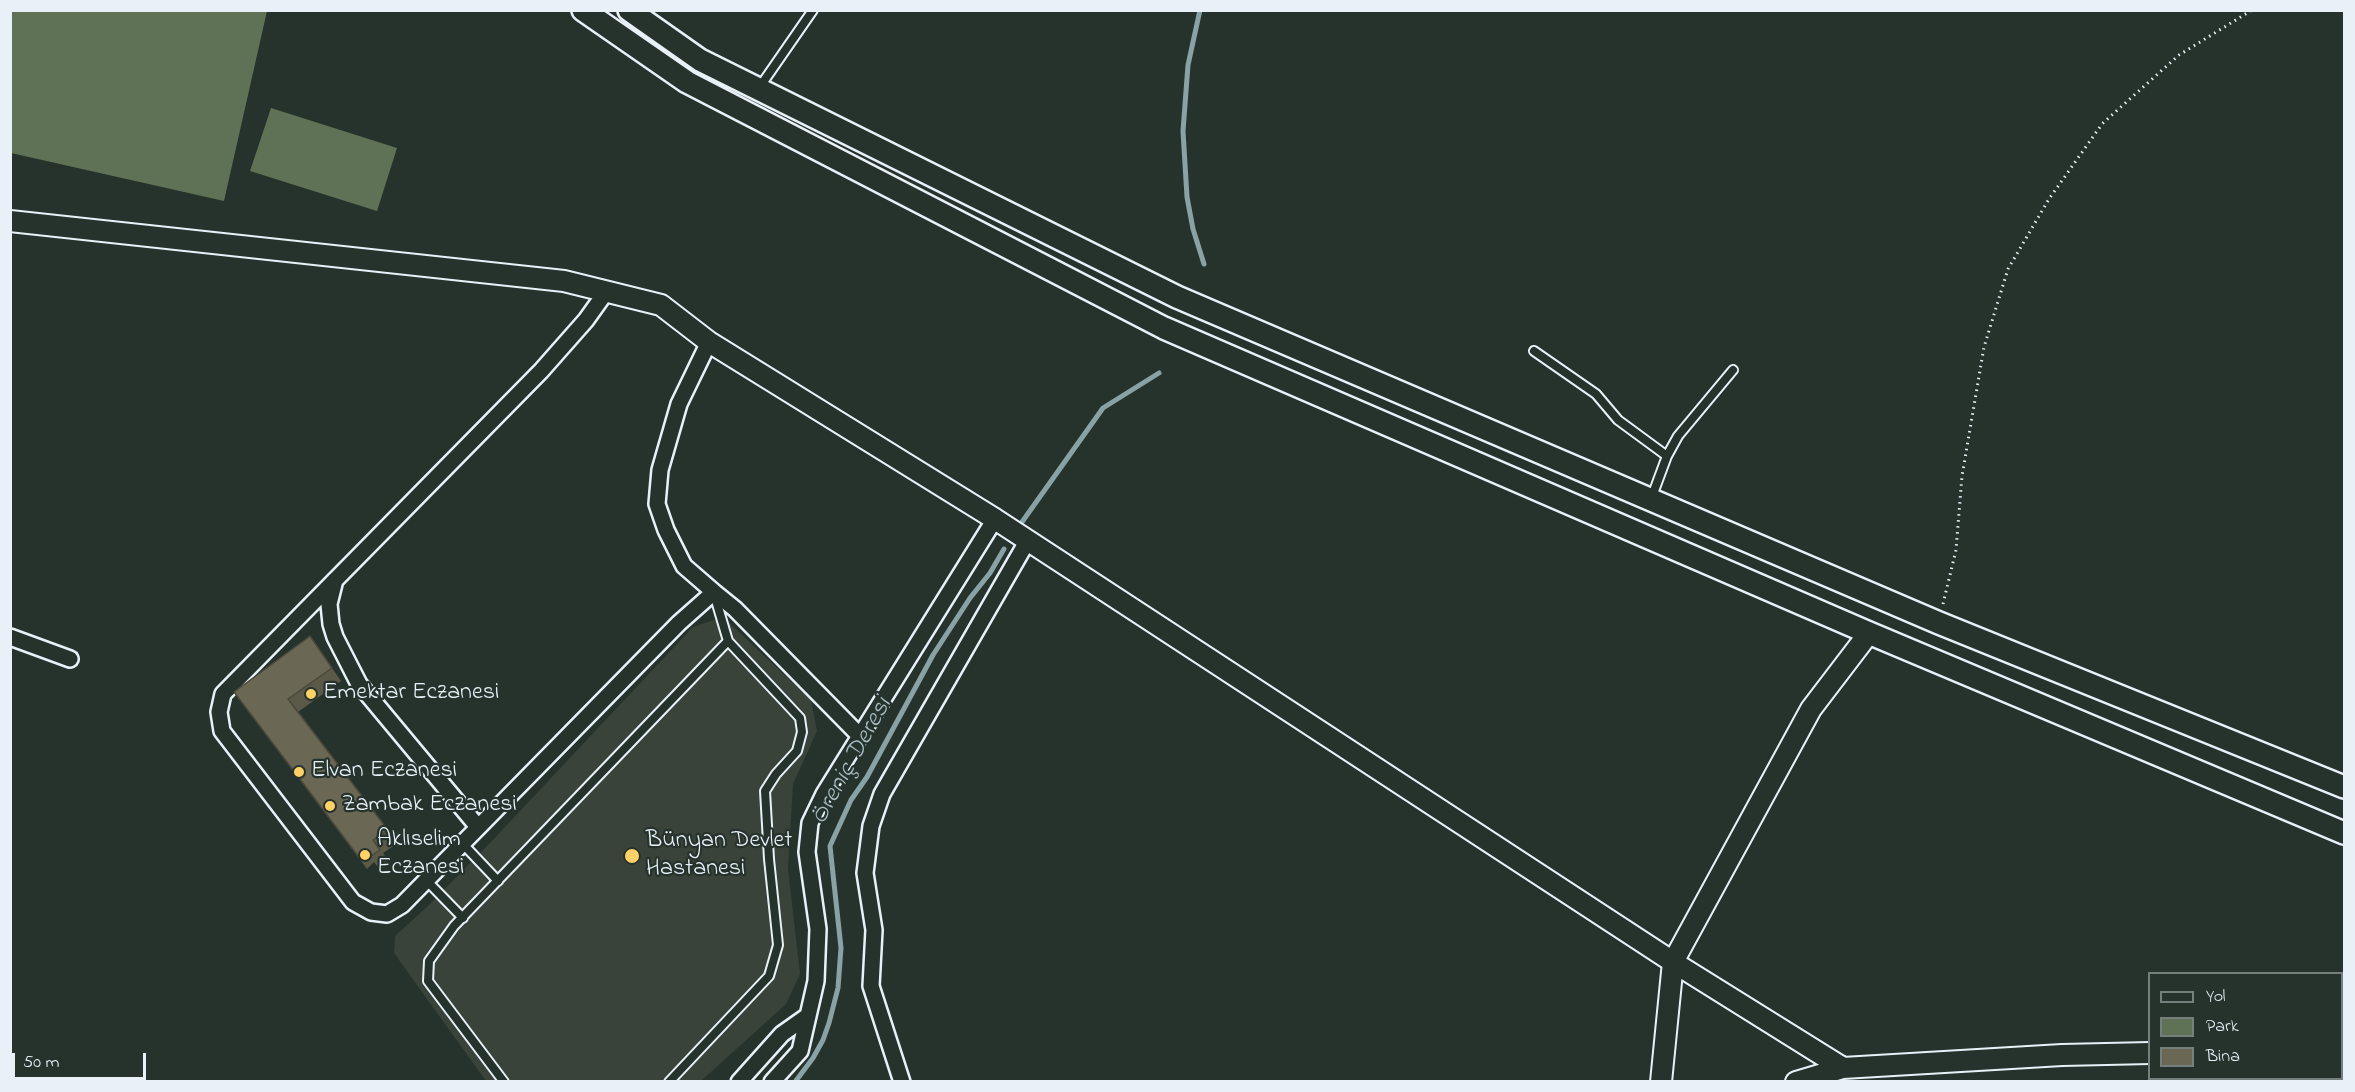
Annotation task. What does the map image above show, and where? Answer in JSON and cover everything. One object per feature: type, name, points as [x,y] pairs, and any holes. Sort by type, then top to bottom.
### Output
[{"type":"main road","points":[[583,10],[687,82],[1164,328],[1869,633],[2344,833]]},
{"type":"main road","points":[[629,10],[700,60],[1177,297],[1939,623],[2344,787]]},
{"type":"street","points":[[10,220],[564,281],[661,305],[708,342],[1028,540],[1673,962],[1843,1068]]},
{"type":"street","points":[[606,292],[586,320],[541,371],[223,694],[219,712],[222,731],[353,902],[371,912],[387,914],[402,905],[679,623],[714,592]]},
{"type":"street","points":[[708,342],[679,404],[660,470],[657,504],[666,530],[684,566],[735,609],[860,736]]},
{"type":"street","points":[[772,1082],[800,1051],[816,981],[819,945],[817,913],[807,852],[810,823],[824,794],[995,519]]},
{"type":"street","points":[[902,1082],[871,986],[874,930],[865,873],[872,826],[882,794],[1028,540]]},
{"type":"street","points":[[336,578],[329,604],[331,624],[335,637],[359,684],[478,827]]},
{"type":"street","points":[[1661,1082],[1673,962],[1811,709],[1869,633]]},
{"type":"street","points":[[10,637],[70,659]]},
{"type":"street","points":[[739,1082],[782,1034],[806,1017]]},
{"type":"street","points":[[1796,1082],[1843,1068],[2062,1055],[2148,1053]]},
{"type":"lane","points":[[758,89],[813,10]]},
{"type":"lane","points":[[1534,351],[1596,394],[1618,420],[1667,456]]},
{"type":"lane","points":[[1651,500],[1667,456],[1678,436],[1733,370]]},
{"type":"lane","points":[[669,1082],[769,976],[778,945],[768,859],[765,791],[797,751],[802,732],[800,717],[728,641],[714,592]]},
{"type":"lane","points":[[504,1082],[428,981],[429,961],[463,918],[498,880],[728,641]]},
{"type":"lane","points":[[462,843],[498,880]]},
{"type":"lane","points":[[426,880],[463,918]]},
{"type":"path","points":[[1939,623],[1956,550],[1962,476],[1984,347],[2008,269],[2049,199],[2102,124],[2179,55],[2252,10]]},
{"type":"shaded area","name":"Bünyan Devlet Hastanesi","points":[[723,617],[811,700],[817,731],[793,784],[788,869],[800,974],[786,1004],[701,1081],[486,1081],[394,953],[395,936],[489,844],[693,627]]},
{"type":"green space","points":[[11,10],[267,11],[224,201],[11,153]]},
{"type":"green space","points":[[271,108],[397,148],[377,211],[250,171]]},
{"type":"building","points":[[310,636],[332,668],[288,699],[388,830],[373,840],[380,850],[371,856],[365,849],[358,856],[234,692]]},
{"type":"waterway","name":"Öreniç Deresi","points":[[1200,10],[1188,65],[1183,131],[1187,197],[1193,229],[1204,264]]},
{"type":"waterway","name":"Öreniç Deresi","points":[[1022,522],[1103,408],[1159,373]]},
{"type":"waterway","name":"Öreniç Deresi","points":[[795,1082],[823,1040],[838,988],[841,948],[830,846],[851,800],[867,777],[933,655],[1004,549]]},
{"type":"place","name":"Emektar Eczanesi","points":[[311,694]]},
{"type":"place","name":"Elvan Eczanesi","points":[[299,772]]},
{"type":"place","name":"Zambak Eczanesi","points":[[330,806]]},
{"type":"place","name":"Aklıselim Eczanesi","points":[[365,855]]},
{"type":"place","name":"Bünyan Devlet Hastanesi","points":[[632,856]]}]
